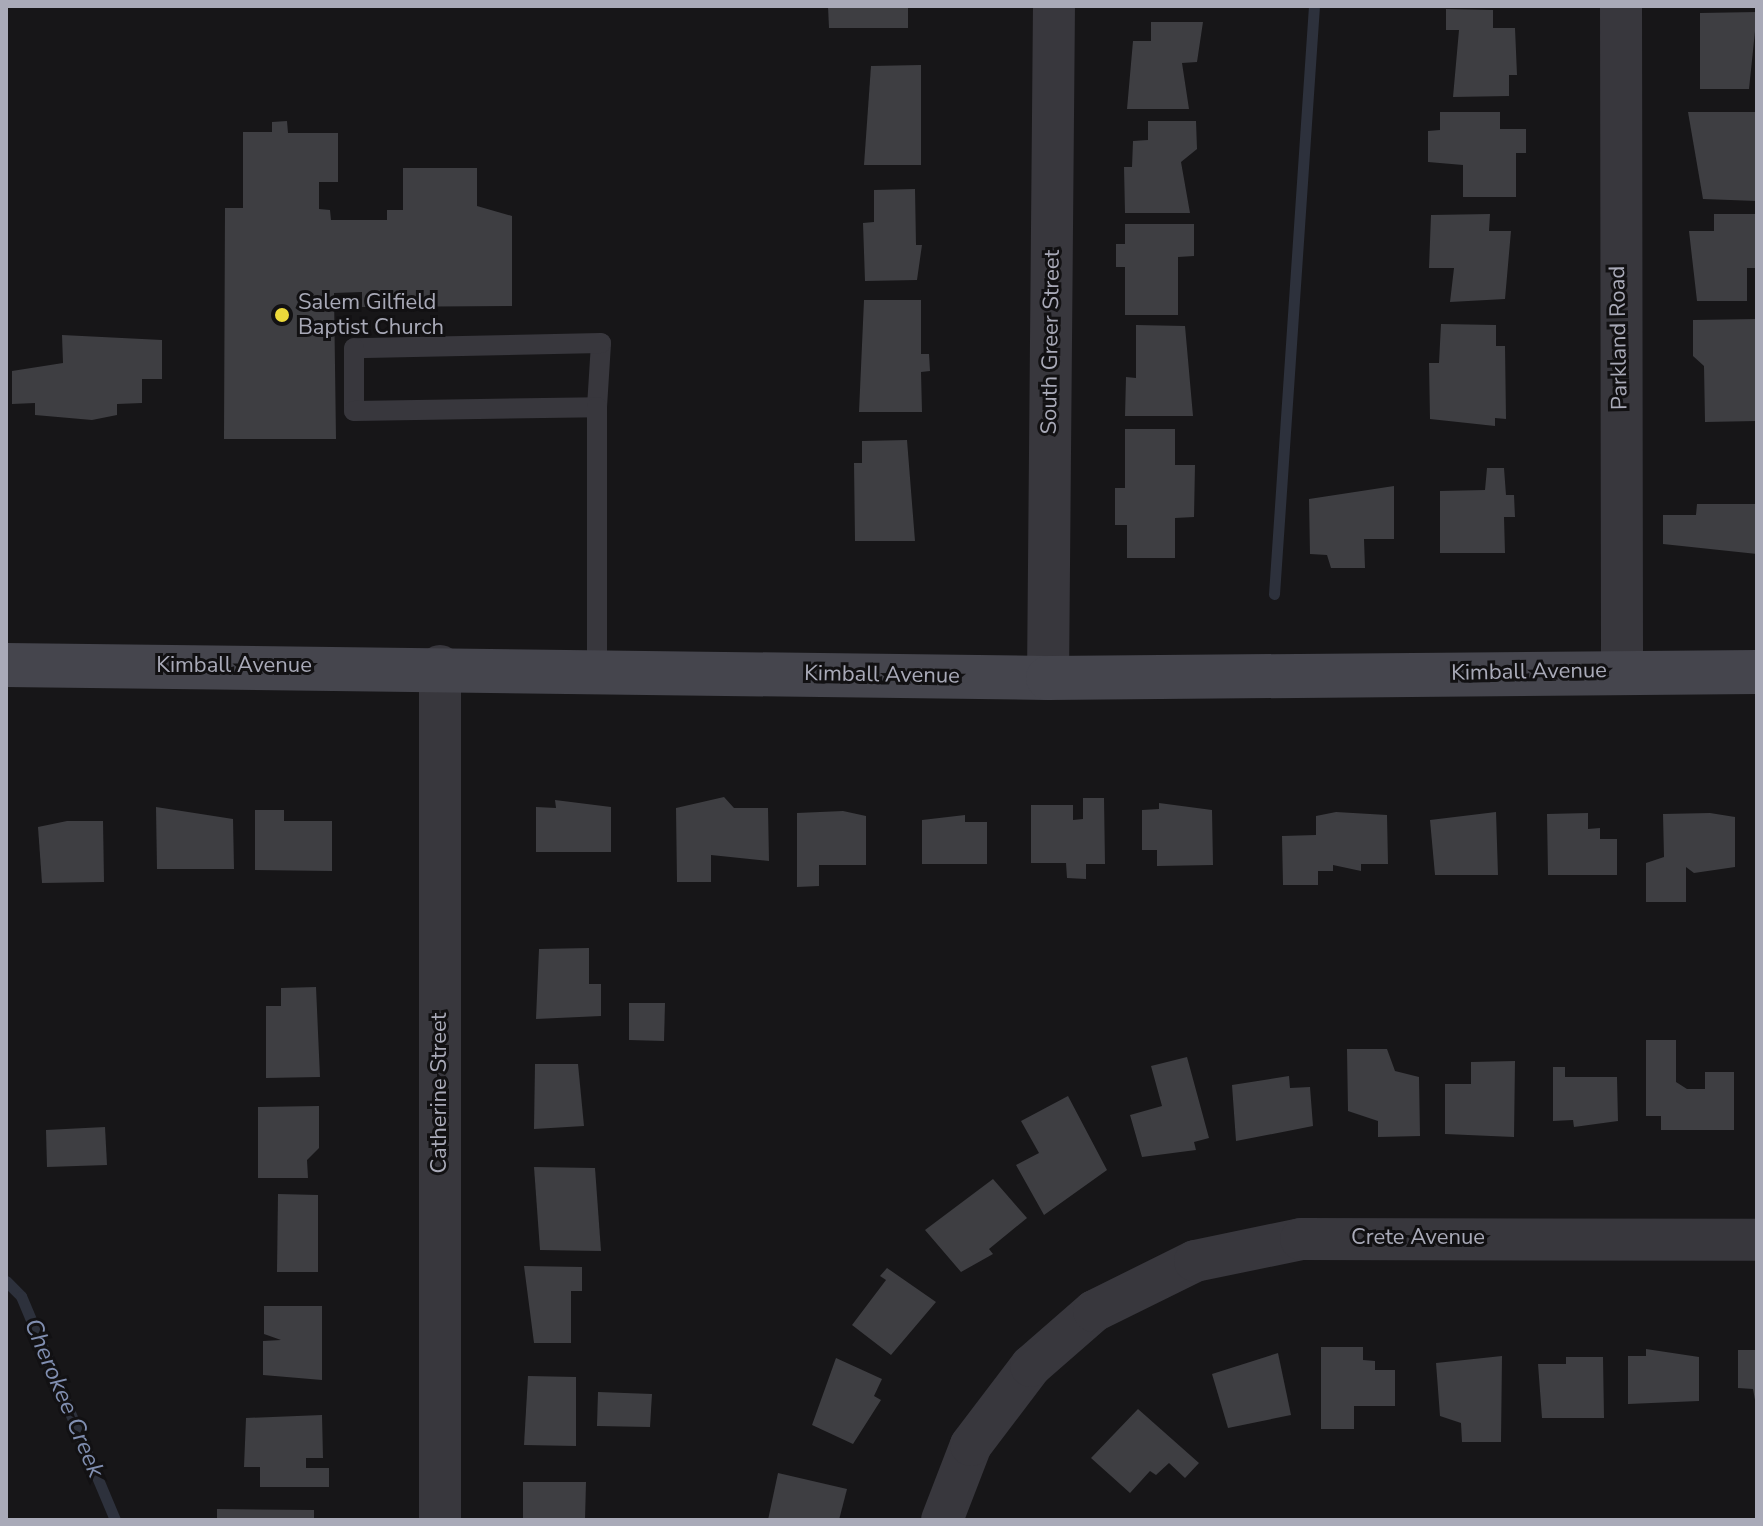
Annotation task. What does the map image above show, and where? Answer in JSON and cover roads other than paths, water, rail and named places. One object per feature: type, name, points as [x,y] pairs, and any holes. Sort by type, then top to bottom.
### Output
[{"type":"main road","name":"Kimball Avenue","points":[[6,665],[440,666],[1048,678],[1757,672]]},
{"type":"street","name":"South Greer Street","points":[[1048,678],[1054,6]]},
{"type":"street","name":"Parkland Road","points":[[1621,6],[1622,671]]},
{"type":"street","name":"Catherine Street","points":[[440,666],[440,1520]]},
{"type":"street","name":"Crete Avenue","points":[[942,1520],[971,1445],[997,1406],[1094,1311],[1195,1261],[1301,1239],[1757,1240]]},
{"type":"lane","points":[[597,407],[354,411],[354,348],[601,343],[597,407],[597,669]]},
{"type":"waterway","points":[[1274,594],[1314,6]]},
{"type":"waterway","name":"Cherokee Creek","points":[[6,1281],[21,1296],[115,1520]]},
{"type":"place","name":"Salem Gilfield Baptist Church","points":[[282,315]]}]
